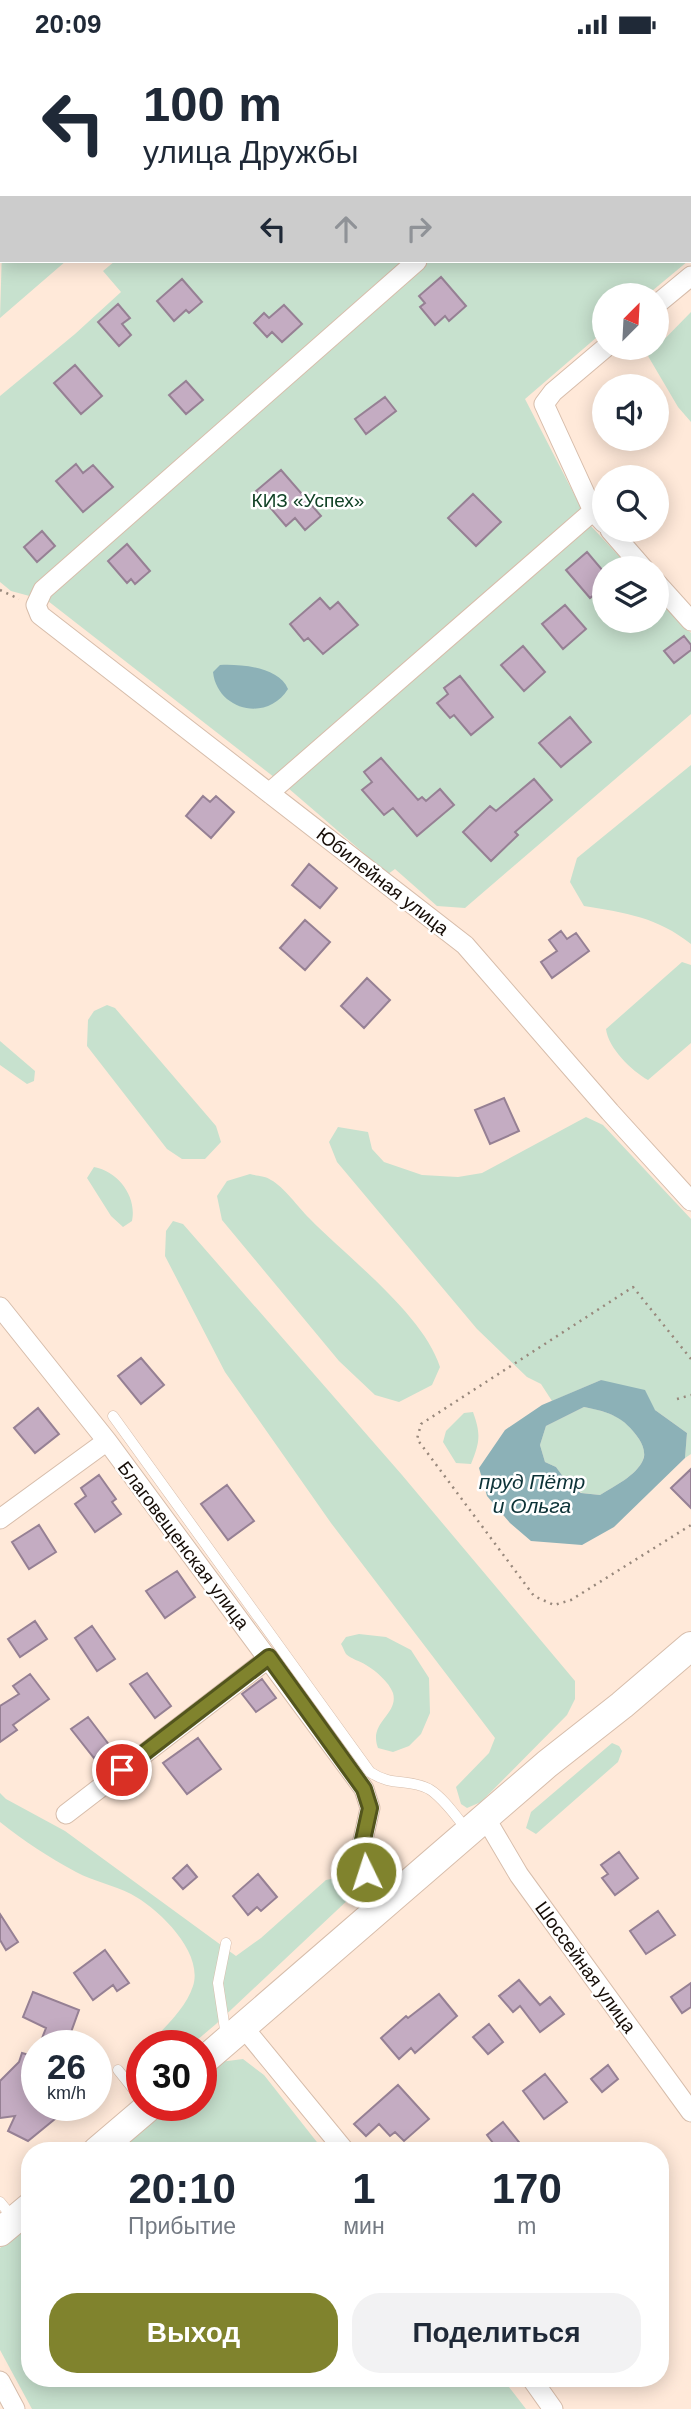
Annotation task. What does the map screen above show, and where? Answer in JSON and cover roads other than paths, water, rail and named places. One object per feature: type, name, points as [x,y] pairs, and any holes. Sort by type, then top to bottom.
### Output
[{"type":"main road","points":[[217,2050],[547,1764],[691,1646]]},
{"type":"main road","points":[[107,2142],[130,2121]]},
{"type":"street","name":"Юбилейная улица","points":[[415,263],[43,590],[36,605],[40,615],[465,945],[691,1201]]},
{"type":"street","points":[[669,294],[691,275]]},
{"type":"street","points":[[592,359],[544,404],[592,504]]},
{"type":"street","points":[[269,793],[592,522]]},
{"type":"street","points":[[620,542],[633,556]]},
{"type":"street","points":[[669,596],[691,621]]},
{"type":"street","name":"Благовещенская улица","points":[[0,1307],[107,1441],[364,1789],[370,1808],[361,1849],[366,1872],[384,1906]]},
{"type":"street","points":[[0,1520],[107,1441]]},
{"type":"street","points":[[66,1814],[269,1657]]},
{"type":"street","name":"Шоссейная улица","points":[[478,1826],[519,1875],[691,2112]]},
{"type":"street","points":[[236,2035],[337,2142]]},
{"type":"street","points":[[0,2381],[15,2409]]},
{"type":"street","points":[[537,2387],[553,2409]]},
{"type":"lane","points":[[113,1416],[370,1772],[382,1780],[429,1789],[478,1826]]},
{"type":"lane","points":[[226,1943],[218,1983],[236,2035]]},
{"type":"lane","points":[[118,2070],[126,2080]]},
{"type":"water","points":[[220,665],[248,666],[268,671],[277,676],[288,689],[279,700],[268,706],[244,708],[223,695],[217,685],[213,672]]},
{"type":"water","name":"пруд Пётр и Ольга","points":[[601,1380],[645,1390],[655,1410],[687,1433],[685,1458],[614,1527],[582,1545],[531,1541],[510,1523],[487,1496],[479,1468],[505,1430],[542,1405]],"holes":[[[584,1407],[609,1414],[628,1425],[639,1439],[644,1452],[643,1460],[636,1471],[600,1495],[581,1493],[567,1482],[556,1467],[545,1462],[540,1445],[546,1426]]]},
{"type":"park label","name":"КИЗ «Успех»","points":[[308,500]]}]
